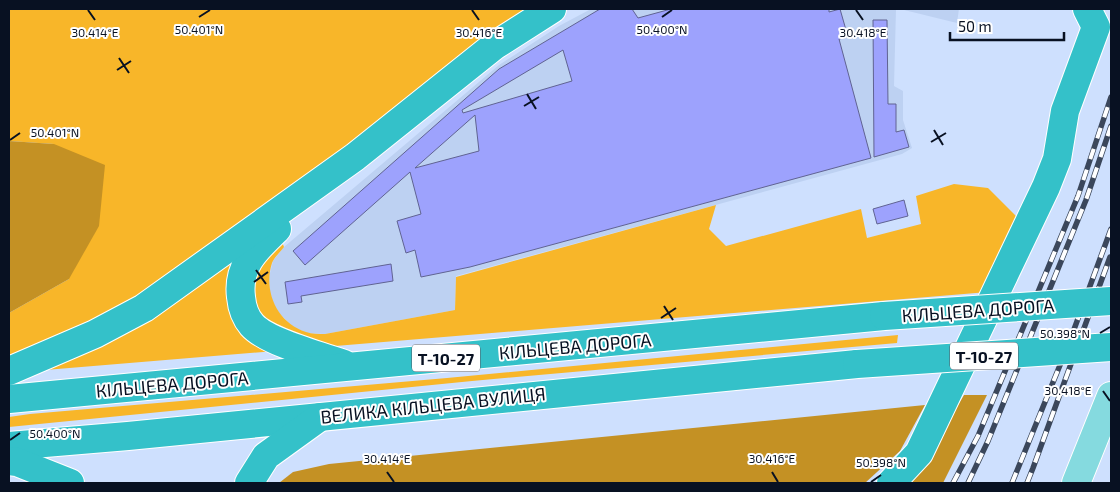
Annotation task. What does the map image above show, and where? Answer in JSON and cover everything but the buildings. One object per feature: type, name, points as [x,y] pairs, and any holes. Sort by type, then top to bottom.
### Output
[{"type":"highway","points":[[9,371],[95,334],[144,308],[355,157],[487,51],[552,9]]},
{"type":"highway","points":[[891,483],[919,453],[1046,186],[1057,159],[1065,111],[1096,26],[1087,9]]},
{"type":"highway","points":[[353,367],[271,338],[253,326],[242,309],[240,290],[243,273],[251,254],[309,202],[355,157]]},
{"type":"highway","name":"КІЛЬЦЕВА ДОРОГА","points":[[9,399],[884,316],[1111,301]]},
{"type":"highway","name":"ВЕЛИКА КІЛЬЦЕВА ВУЛИЦЯ","points":[[9,446],[128,436],[857,364],[1111,347]]},
{"type":"highway","points":[[250,483],[266,456],[321,416]]},
{"type":"highway","points":[[9,461],[17,462],[70,483]]},
{"type":"main road","points":[[1076,483],[1107,408]]},
{"type":"shaded area","points":[[9,9],[530,9],[269,208],[284,247],[272,263],[269,284],[271,295],[280,314],[296,328],[306,332],[325,334],[455,310],[456,277],[716,205],[709,229],[726,246],[861,209],[867,238],[921,224],[916,196],[954,184],[988,188],[1021,221],[988,292],[9,373],[9,313],[69,279],[54,144],[9,141]]},
{"type":"shaded area","points":[[591,9],[896,9],[894,86],[903,91],[903,120],[912,148],[902,154],[456,276],[455,310],[325,334],[307,333],[293,327],[277,311],[270,295],[269,277],[273,261],[284,247],[499,65],[559,26]]},
{"type":"shaded area","points":[[900,9],[959,9],[957,23]]},
{"type":"shaded area","points":[[9,141],[54,144],[105,165],[99,226],[69,279],[9,313]]},
{"type":"shaded area","points":[[898,335],[897,343],[472,381],[9,427],[9,417],[30,414],[447,378]]},
{"type":"shaded area","points":[[964,395],[987,395],[943,483],[910,483],[915,478]]},
{"type":"shaded area","points":[[925,405],[900,451],[865,483],[279,483],[293,472],[329,464]]},
{"type":"railway","points":[[953,483],[978,436],[1078,196],[1111,97]]},
{"type":"railway","points":[[968,483],[988,441],[1086,200],[1111,126]]},
{"type":"railway","points":[[1012,483],[1069,343],[1111,229]]},
{"type":"railway","points":[[1027,483],[1110,257]]}]
